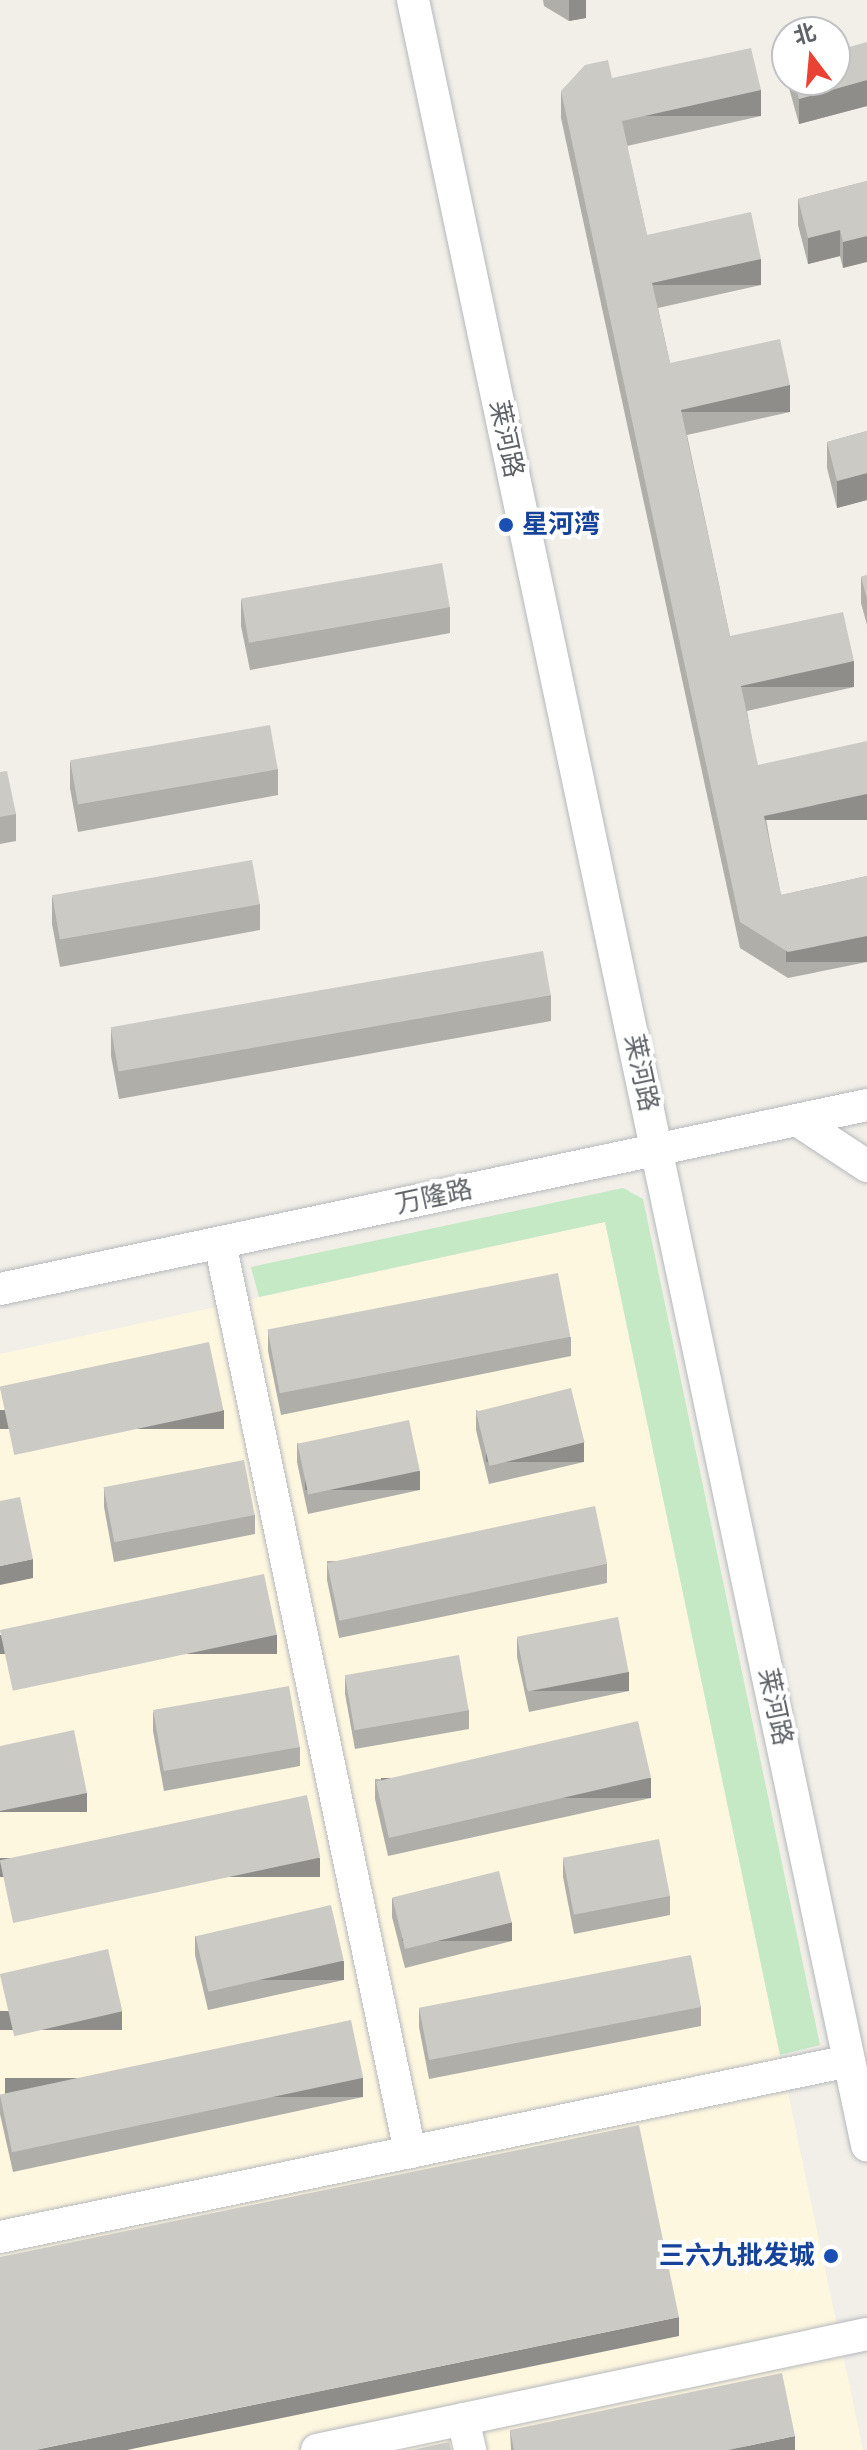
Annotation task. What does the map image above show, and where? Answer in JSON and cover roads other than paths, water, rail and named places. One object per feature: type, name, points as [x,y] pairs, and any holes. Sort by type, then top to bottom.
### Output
[{"type":"street","name":"莱河路","points":[[413,0],[867,2146]]},
{"type":"street","name":"万隆路","points":[[0,1289],[867,1105]]},
{"type":"street","points":[[797,1120],[867,1166]]},
{"type":"street","points":[[220,1243],[410,2152]]},
{"type":"street","points":[[0,2237],[849,2061]]},
{"type":"street","points":[[317,2450],[467,2435],[867,2334]]},
{"type":"place","name":"星河湾","points":[[506,525]]},
{"type":"place","name":"三六九批发城","points":[[831,2256]]}]
